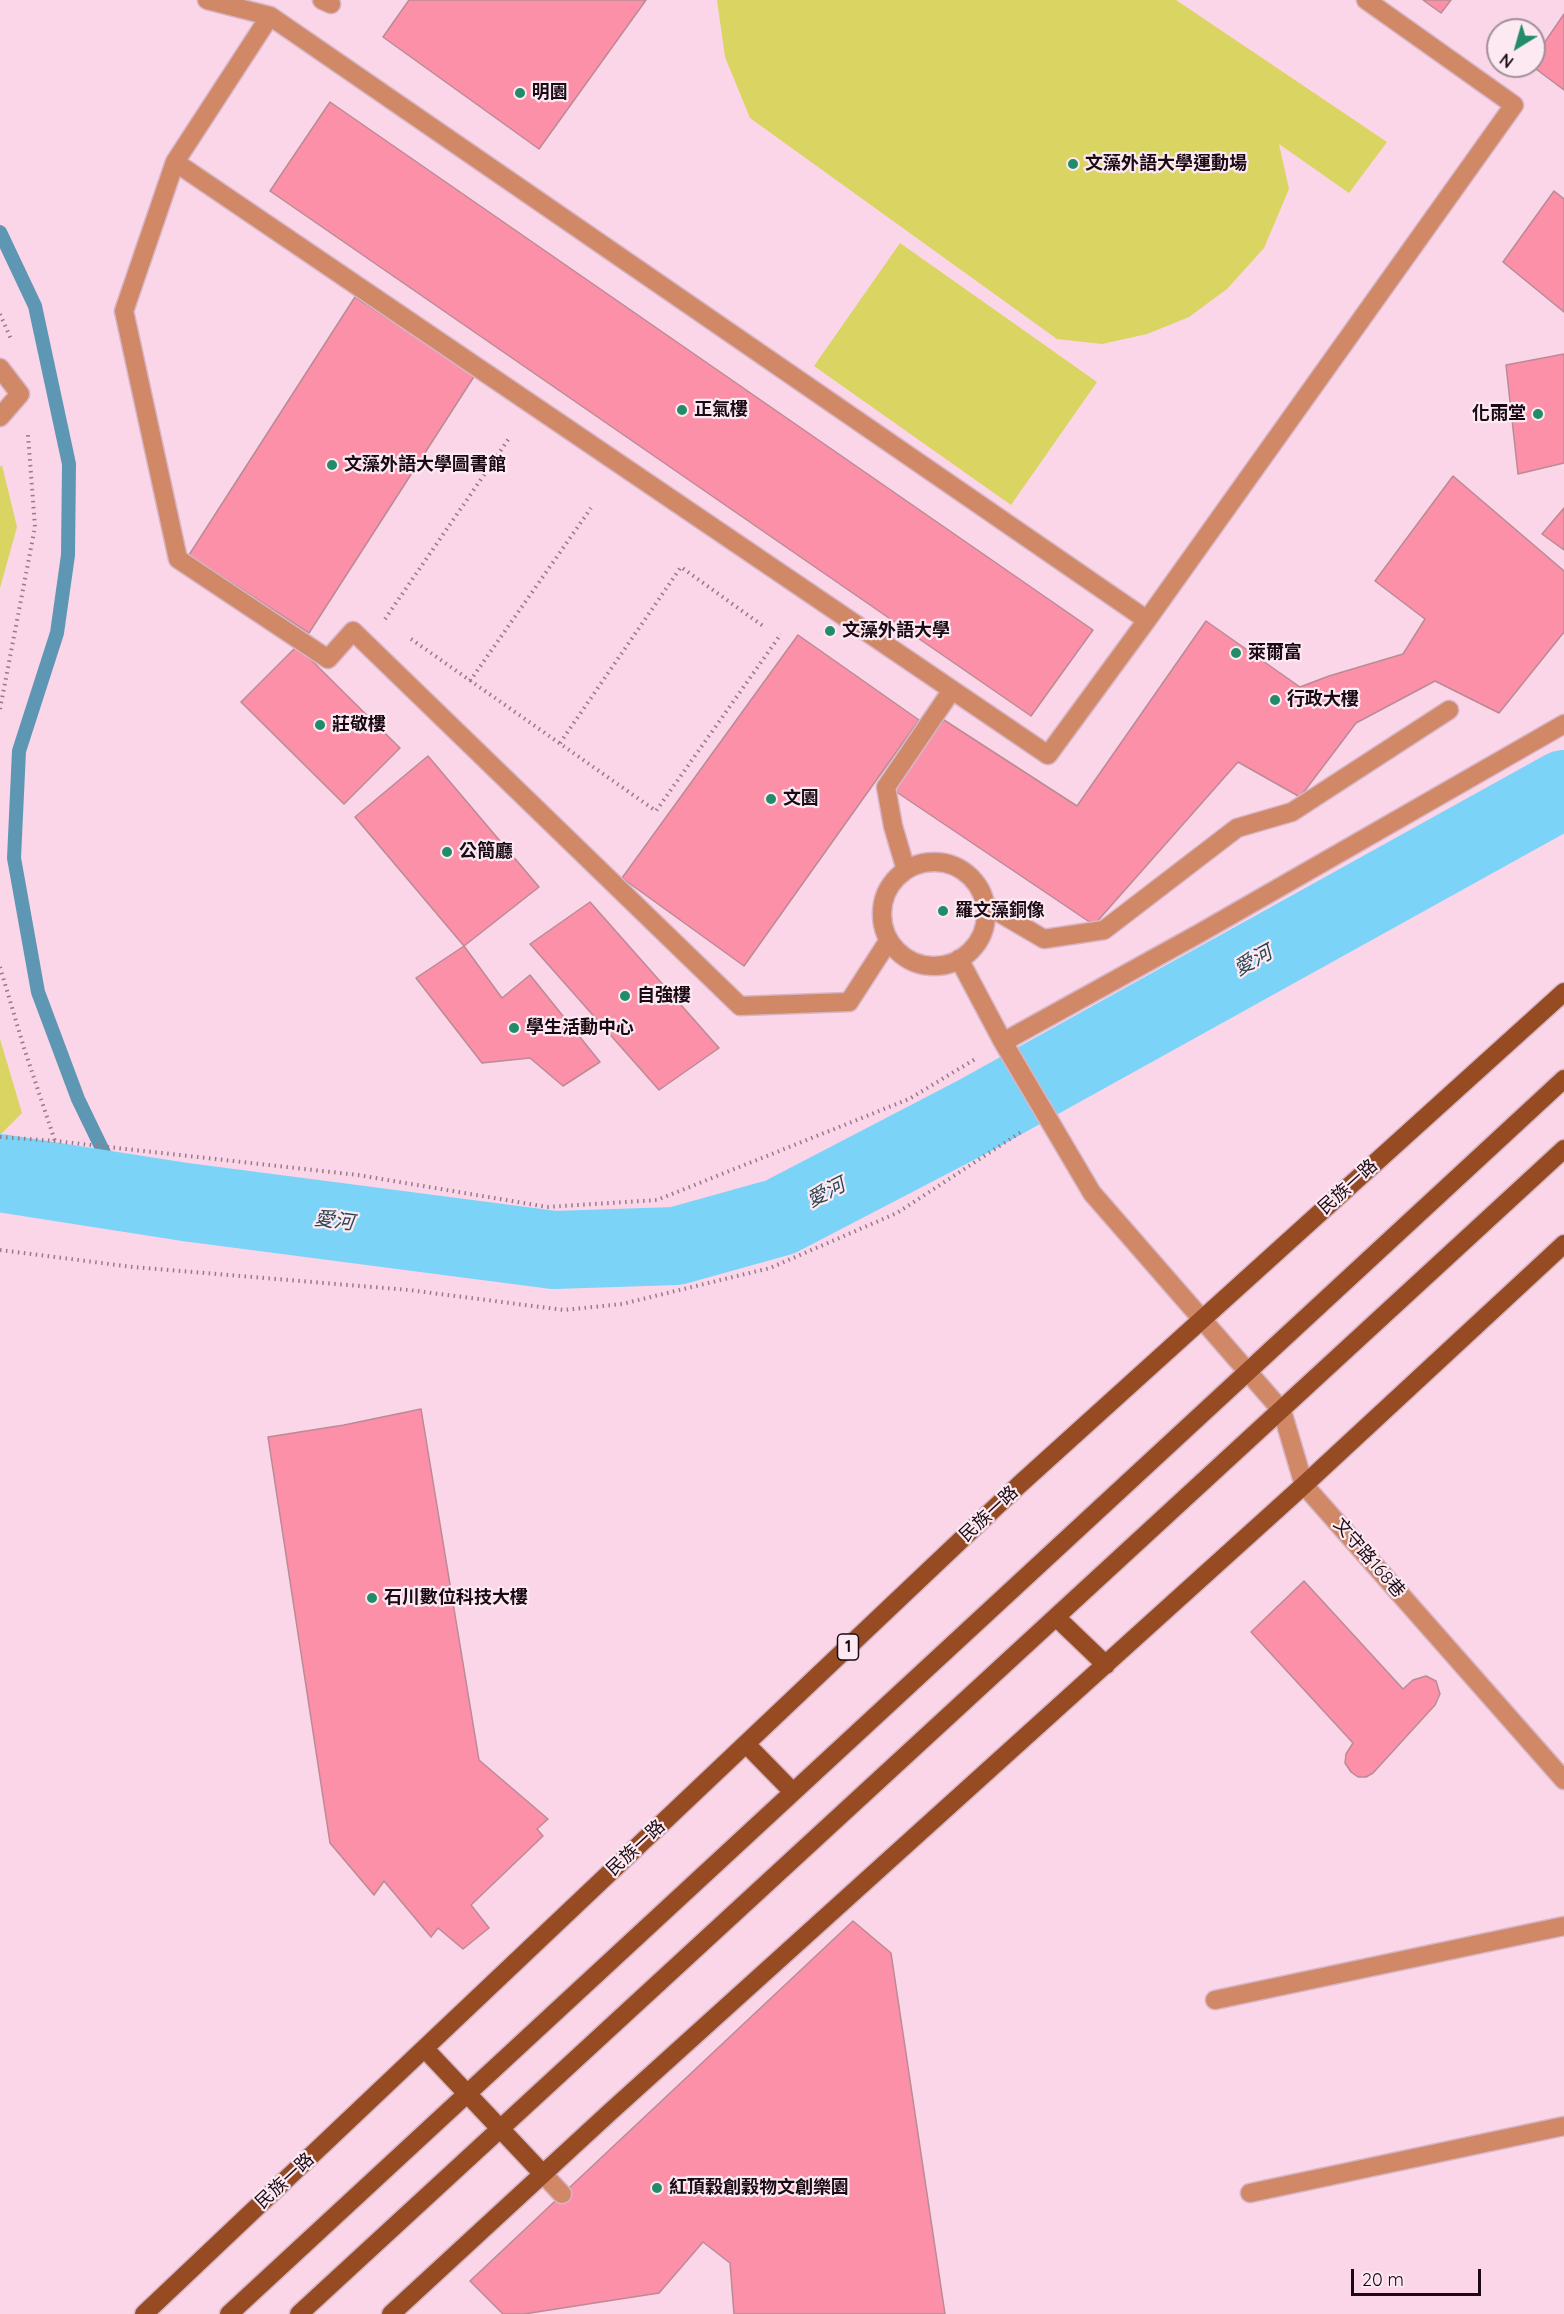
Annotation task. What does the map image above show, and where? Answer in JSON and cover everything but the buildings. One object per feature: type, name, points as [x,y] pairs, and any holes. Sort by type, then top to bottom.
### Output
[{"type":"main road","name":"民族一路","points":[[144,2314],[1019,1485],[1564,992]]},
{"type":"main road","points":[[229,2314],[1564,1079]]},
{"type":"main road","points":[[299,2314],[1564,1149]]},
{"type":"main road","points":[[391,2314],[1305,1485],[1564,1244]]},
{"type":"main road","points":[[1057,1618],[1106,1665]]},
{"type":"main road","points":[[746,1744],[792,1792]]},
{"type":"main road","points":[[425,2049],[543,2174]]},
{"type":"lane","points":[[207,0],[270,16],[1147,620]]},
{"type":"lane","points":[[175,162],[1048,755],[1147,620],[1514,105],[1366,0]]},
{"type":"lane","points":[[270,16],[175,162],[124,312],[178,559],[328,659],[353,631],[740,1006],[849,1002],[889,940]]},
{"type":"lane","points":[[0,368],[20,394],[0,417]]},
{"type":"lane","points":[[906,870],[892,826],[886,787],[952,690]]},
{"type":"lane","points":[[986,905],[1044,939],[1104,930],[1236,828],[1292,812],[1449,710]]},
{"type":"lane","points":[[1003,1042],[1200,933],[1564,724]]},
{"type":"lane","points":[[939,862],[955,866],[969,876],[980,889],[986,905],[981,936],[972,950],[959,959],[945,964],[929,965],[913,962],[889,940],[883,925],[882,909],[886,894],[894,880],[906,870],[921,863],[939,862]]},
{"type":"lane","name":"文守路168巷","points":[[959,959],[1003,1042],[1092,1193],[1282,1411],[1305,1485],[1564,1780]]},
{"type":"lane","points":[[1215,2000],[1564,1926]]},
{"type":"lane","points":[[1250,2193],[1564,2126]]},
{"type":"lane","points":[[543,2174],[562,2194]]},
{"type":"path","points":[[0,314],[10,335],[12,346]]},
{"type":"path","points":[[0,709],[35,527],[28,434]]},
{"type":"path","points":[[394,627],[384,620],[510,437]]},
{"type":"path","points":[[470,681],[591,508]]},
{"type":"path","points":[[560,743],[681,567],[763,626]]},
{"type":"path","points":[[403,634],[657,811],[781,634]]},
{"type":"path","points":[[0,967],[55,1141]]},
{"type":"path","points":[[0,1137],[55,1141],[358,1175],[547,1207],[657,1200],[909,1100],[1003,1042]]},
{"type":"path","points":[[0,1250],[133,1267],[409,1290],[564,1310],[622,1304],[771,1268],[897,1212],[1046,1116]]},
{"type":"shaded area","points":[[717,0],[1176,0],[1387,142],[1349,193],[1279,144],[1289,189],[1264,248],[1227,289],[1189,317],[1147,334],[1102,344],[1057,339],[750,118],[725,57]]},
{"type":"shaded area","points":[[900,243],[1097,382],[1011,505],[814,366]]},
{"type":"shaded area","points":[[2,465],[17,527],[0,588],[0,467]]},
{"type":"shaded area","points":[[0,1039],[22,1113],[0,1135]]},
{"type":"waterway","points":[[0,232],[35,306],[69,464],[68,555],[57,633],[19,751],[14,858],[38,992],[78,1099],[123,1192]]},
{"type":"waterway","name":"愛河","points":[[0,1173],[185,1202],[554,1250],[676,1246],[780,1217],[976,1115],[1564,789]]},
{"type":"place","name":"明園","points":[[520,93]]},
{"type":"place","name":"文藻外語大學運動場","points":[[1073,164]]},
{"type":"place","name":"正氣樓","points":[[682,410]]},
{"type":"place","name":"化雨堂","points":[[1538,414]]},
{"type":"place","name":"文藻外語大學圖書館","points":[[332,465]]},
{"type":"place","name":"文藻外語大學","points":[[830,631]]},
{"type":"place","name":"萊爾富","points":[[1236,653]]},
{"type":"place","name":"行政大樓","points":[[1275,700]]},
{"type":"place","name":"莊敬樓","points":[[320,725]]},
{"type":"place","name":"文園","points":[[771,799]]},
{"type":"place","name":"公簡廳","points":[[447,852]]},
{"type":"place","name":"羅文藻銅像","points":[[943,911]]},
{"type":"place","name":"自強樓","points":[[625,996]]},
{"type":"place","name":"學生活動中心","points":[[514,1028]]},
{"type":"place","name":"石川數位科技大樓","points":[[372,1598]]},
{"type":"place","name":"紅頂穀創穀物文創樂園","points":[[657,2188]]}]
